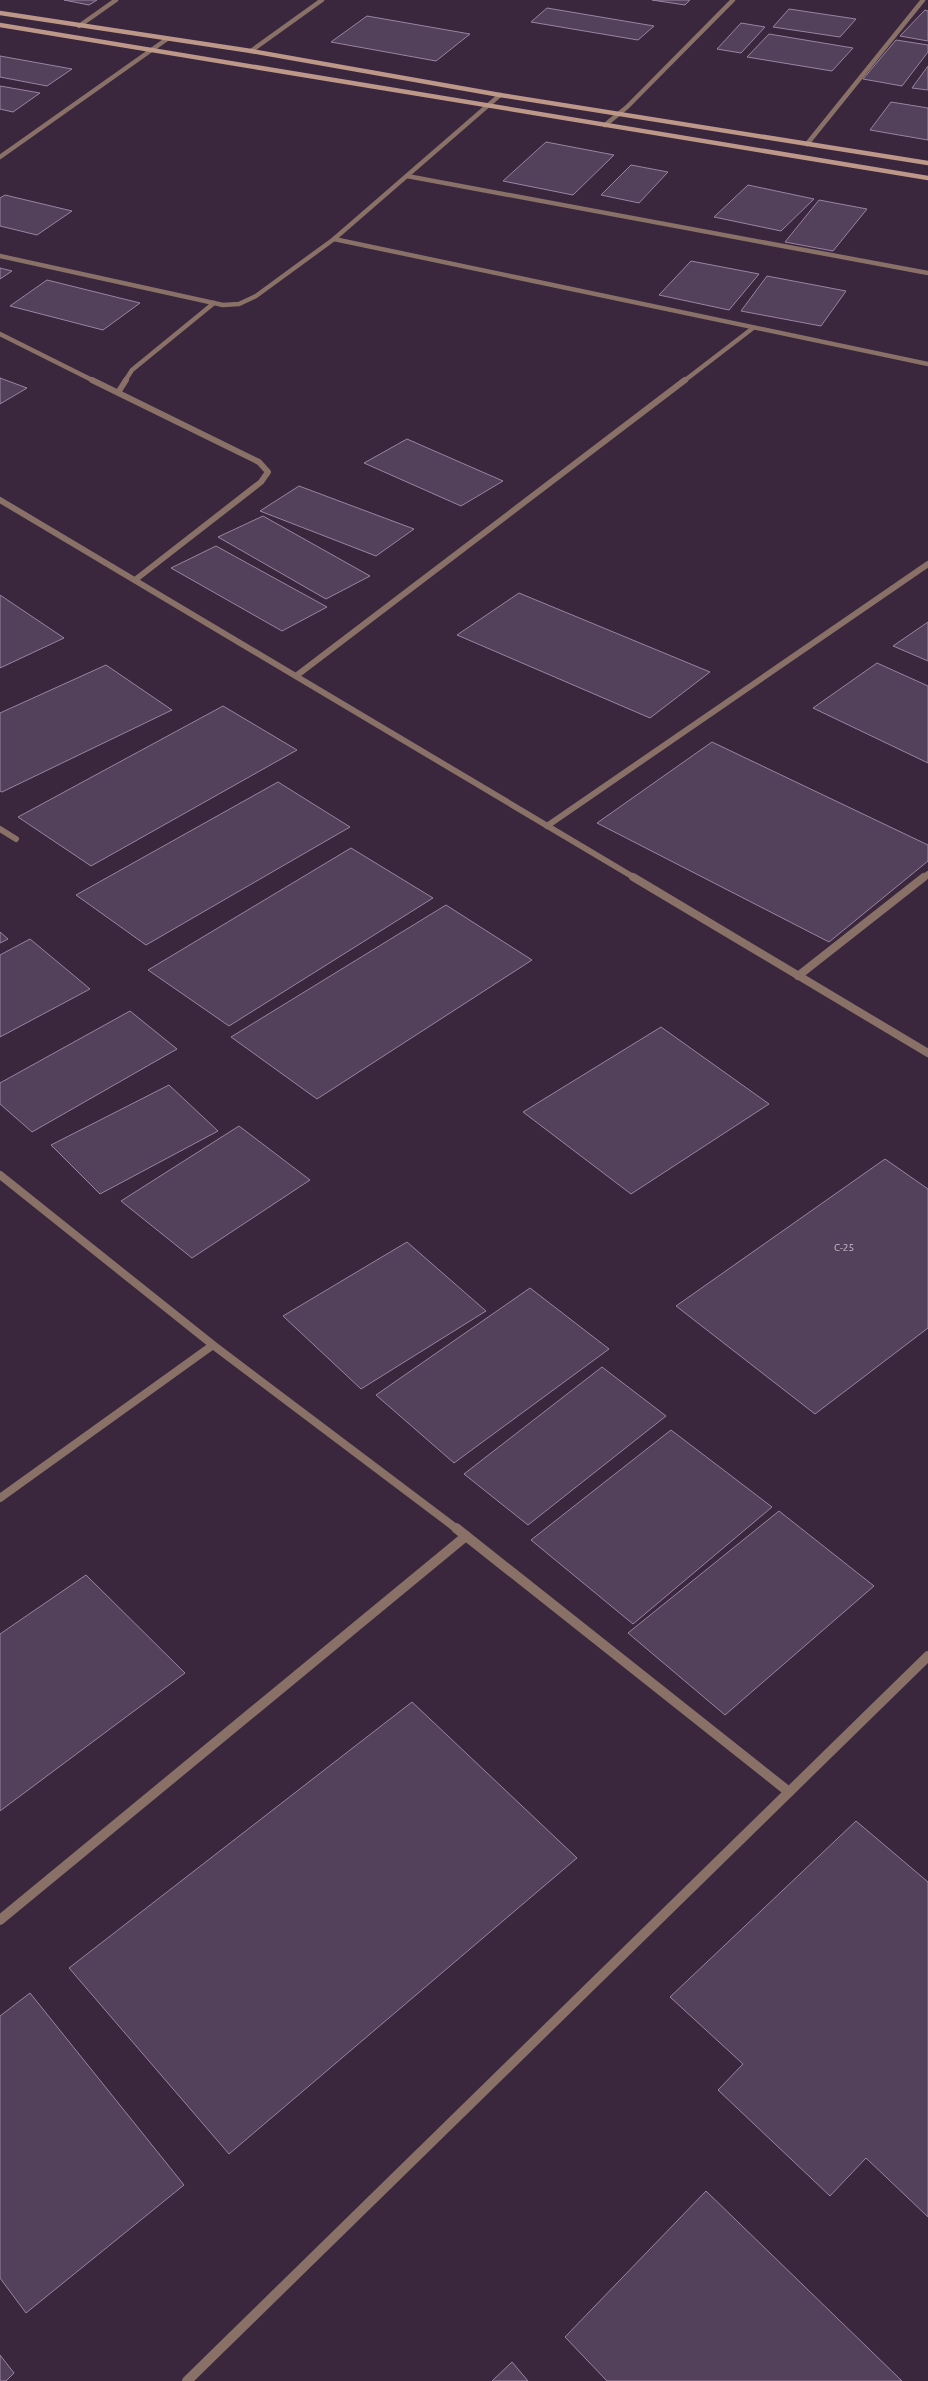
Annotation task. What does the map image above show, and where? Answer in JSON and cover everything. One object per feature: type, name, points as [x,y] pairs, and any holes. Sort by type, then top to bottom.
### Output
[{"type":"street","points":[[78,26],[116,0]]},
{"type":"street","points":[[251,51],[322,0]]},
{"type":"street","points":[[605,125],[733,0]]},
{"type":"street","points":[[807,144],[923,0]]},
{"type":"street","points":[[0,13],[251,51],[500,95],[928,163]]},
{"type":"street","points":[[0,25],[928,178]]},
{"type":"street","points":[[0,157],[167,39]]},
{"type":"street","points":[[0,256],[223,305],[239,304],[256,296],[334,239],[500,95]]},
{"type":"street","points":[[407,176],[928,273]]},
{"type":"street","points":[[334,239],[928,364]]},
{"type":"street","points":[[119,391],[132,370],[214,303]]},
{"type":"street","points":[[296,676],[753,328]]},
{"type":"street","points":[[0,334],[119,391],[259,462],[268,472],[261,482],[135,580]]},
{"type":"street","points":[[0,500],[928,1053]]},
{"type":"street","points":[[547,826],[928,564]]},
{"type":"street","points":[[0,829],[16,839]]},
{"type":"street","points":[[798,976],[928,874]]},
{"type":"street","points":[[0,1175],[213,1345],[466,1536],[789,1792]]},
{"type":"street","points":[[0,1498],[213,1345]]},
{"type":"street","points":[[0,1920],[466,1536]]},
{"type":"street","points":[[187,2381],[928,1656]]},
{"type":"building","points":[[64,0],[97,0],[89,5]]},
{"type":"building","points":[[652,0],[690,0],[685,5]]},
{"type":"building","points":[[547,8],[654,26],[638,40],[531,22]]},
{"type":"building","points":[[789,9],[856,19],[840,37],[773,27]]},
{"type":"building","points":[[925,10],[928,11],[928,41],[900,36]]},
{"type":"building","points":[[367,16],[470,34],[436,61],[331,42]]},
{"type":"building","points":[[741,23],[765,27],[741,53],[717,49]]},
{"type":"building","points":[[769,34],[853,48],[832,71],[747,57]]},
{"type":"building","points":[[896,40],[928,45],[928,52],[902,86],[863,79]]},
{"type":"building","points":[[0,56],[72,69],[47,86],[0,77]]},
{"type":"building","points":[[928,66],[928,90],[912,88]]},
{"type":"building","points":[[0,86],[40,93],[13,112],[0,109]]},
{"type":"building","points":[[891,102],[928,108],[928,140],[870,130]]},
{"type":"building","points":[[546,142],[614,155],[573,195],[503,181]]},
{"type":"building","points":[[631,165],[668,172],[639,203],[601,195]]},
{"type":"building","points":[[748,185],[814,199],[781,231],[714,217]]},
{"type":"building","points":[[5,195],[72,211],[37,235],[0,226],[0,198]]},
{"type":"building","points":[[819,200],[867,209],[833,251],[785,242]]},
{"type":"building","points":[[691,261],[759,274],[729,310],[659,295]]},
{"type":"building","points":[[0,268],[12,271],[0,279]]},
{"type":"building","points":[[767,276],[846,291],[821,326],[741,311]]},
{"type":"building","points":[[47,280],[140,303],[103,330],[10,306]]},
{"type":"building","points":[[0,378],[27,388],[0,404]]},
{"type":"building","points":[[407,439],[503,481],[461,506],[364,463]]},
{"type":"building","points":[[299,486],[414,529],[376,556],[260,511]]},
{"type":"building","points":[[263,516],[370,576],[326,599],[218,537]]},
{"type":"building","points":[[216,546],[327,607],[282,631],[171,568]]},
{"type":"building","points":[[519,593],[710,672],[650,718],[457,635]]},
{"type":"building","points":[[0,595],[64,638],[0,668]]},
{"type":"building","points":[[928,622],[928,661],[893,646]]},
{"type":"building","points":[[877,663],[928,686],[928,763],[813,708]]},
{"type":"building","points":[[106,665],[172,710],[2,792],[0,791],[0,713]]},
{"type":"building","points":[[223,706],[297,750],[91,866],[18,817]]},
{"type":"building","points":[[712,742],[928,845],[928,861],[829,942],[597,823]]},
{"type":"building","points":[[278,782],[350,827],[146,945],[76,895]]},
{"type":"building","points":[[351,848],[433,898],[229,1026],[148,970]]},
{"type":"building","points":[[446,905],[532,960],[317,1099],[231,1037]]},
{"type":"building","points":[[0,932],[8,939],[0,943]]},
{"type":"building","points":[[30,939],[90,989],[0,1037],[0,955]]},
{"type":"building","points":[[130,1011],[177,1049],[32,1132],[0,1104],[0,1083]]},
{"type":"building","points":[[661,1027],[769,1104],[631,1194],[523,1112]]},
{"type":"building","points":[[169,1085],[218,1131],[100,1194],[51,1145]]},
{"type":"building","points":[[239,1126],[310,1180],[192,1258],[121,1201]]},
{"type":"building","points":[[885,1159],[928,1189],[928,1328],[815,1414],[676,1306]]},
{"type":"building","points":[[407,1242],[486,1311],[361,1389],[283,1316]]},
{"type":"building","points":[[530,1288],[609,1349],[454,1463],[376,1395]]},
{"type":"building","points":[[602,1367],[666,1416],[528,1525],[464,1474]]},
{"type":"building","points":[[671,1430],[772,1507],[633,1624],[531,1540]]},
{"type":"building","points":[[779,1511],[874,1586],[725,1715],[628,1633]]},
{"type":"building","points":[[86,1575],[185,1673],[0,1811],[0,1634]]},
{"type":"building","points":[[412,1702],[577,1858],[229,2154],[69,1968]]},
{"type":"building","points":[[856,1821],[928,1882],[928,2217],[866,2158],[830,2196],[718,2090],[743,2064],[670,1997]]},
{"type":"building","points":[[30,1993],[184,2185],[26,2313],[0,2278],[0,2016]]},
{"type":"building","points":[[706,2191],[902,2381],[607,2381],[565,2337]]},
{"type":"building","points":[[0,2355],[14,2373],[6,2381],[0,2381]]},
{"type":"building","points":[[512,2362],[528,2381],[492,2381]]}]
